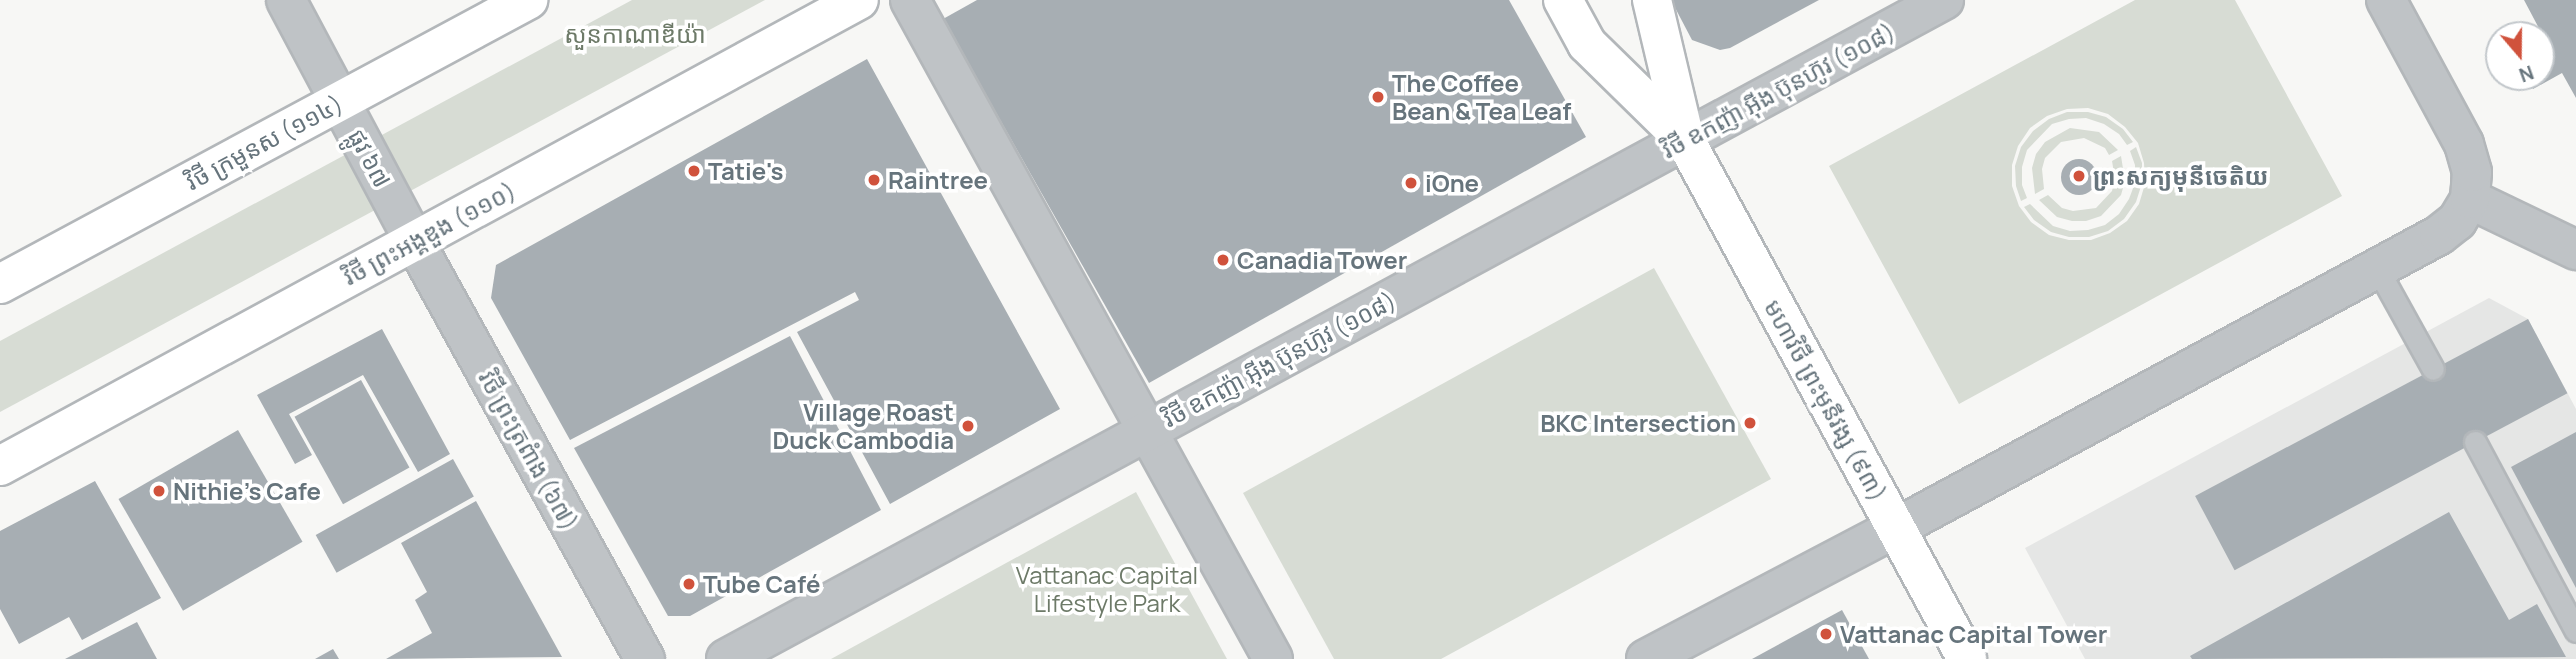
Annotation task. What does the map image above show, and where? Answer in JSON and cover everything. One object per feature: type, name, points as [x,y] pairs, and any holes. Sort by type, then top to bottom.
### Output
[{"type":"main road","name":"វិថី ក្រមួនស (១១៤)","points":[[0,284],[528,0]]},
{"type":"main road","name":"វិថី ព្រះអង្គឌួង (១១០)","points":[[0,466],[859,0]]},
{"type":"main road","name":"មហាវិថី ព្រះមុនីវង្ស (៩៣)","points":[[1563,0],[1587,44],[1685,140]]},
{"type":"main road","name":"មហាវិថី ព្រះមុនីវង្ស (៩៣)","points":[[1652,0],[1685,140],[1967,659]]},
{"type":"street","name":"ផ្លូវ ៦៧","points":[[286,0],[414,241]]},
{"type":"street","points":[[910,0],[1273,659]]},
{"type":"street","name":"វិថី ឧកញ៉ា អ៊ីង ប៊ុនហ៊ូវ (១០៨)","points":[[726,659],[1944,0]]},
{"type":"street","points":[[1646,659],[1896,528],[2439,235],[2457,221],[2470,199],[2472,172],[2465,145],[2386,0]]},
{"type":"street","points":[[2470,199],[2576,250]]},
{"type":"street","name":"វិថី ព្រះត្រពំាង (៦៧)","points":[[414,241],[645,659]]},
{"type":"lane","points":[[2377,268],[2433,369]]},
{"type":"lane","points":[[2474,442],[2576,631]]},
{"type":"shaded area","points":[[2489,298],[2528,319],[2576,409],[2576,659],[2085,659],[2025,548]]},
{"type":"green space","name":"សួនកាណាឌីយ៉ា","points":[[632,0],[765,0],[0,412],[0,341]]},
{"type":"green space","points":[[2135,0],[2235,0],[2342,196],[1959,404],[1829,166]],"holes":[[[2088,108],[2108,114],[2125,127],[2138,143],[2144,163],[2145,184],[2139,204],[2127,221],[2110,233],[2091,240],[2069,240],[2049,235],[2031,222],[2019,206],[2012,186],[2012,165],[2018,146],[2030,128],[2047,116],[2067,109]]]},
{"type":"green space","points":[[2067,112],[2088,112],[2106,117],[2123,129],[2133,142],[2127,145],[2119,134],[2104,124],[2086,118],[2052,124],[2027,150],[2022,167],[2022,185],[2027,198],[2021,201],[2016,186],[2015,166],[2021,147],[2033,131],[2049,119]]},
{"type":"green space","points":[[2070,128],[2099,132],[2118,150],[2109,155],[2105,148],[2084,138],[2061,142],[2045,158],[2042,169],[2044,189],[2035,194],[2032,168],[2036,154],[2045,142]]},
{"type":"green space","points":[[2136,147],[2142,163],[2142,183],[2136,202],[2124,219],[2108,231],[2089,237],[2069,237],[2051,232],[2034,220],[2024,207],[2030,204],[2053,226],[2070,231],[2105,225],[2119,214],[2129,199],[2135,183],[2135,165],[2130,151]]},
{"type":"green space","points":[[2121,156],[2125,181],[2121,195],[2101,216],[2086,221],[2072,221],[2057,217],[2039,200],[2048,195],[2062,208],[2073,211],[2096,208],[2112,191],[2115,179],[2112,161]]},
{"type":"green space","points":[[1654,268],[1771,479],[1441,659],[1334,659],[1243,493]]},
{"type":"green space","name":"Vattanac Capital Lifestyle Park","points":[[1136,492],[1227,659],[831,659]]},
{"type":"building","name":"Canadia Tower","points":[[977,0],[1509,0],[1586,137],[1149,383],[943,19]]},
{"type":"building","points":[[1671,0],[1819,0],[1730,48],[1720,50],[1692,40]]},
{"type":"building","points":[[2524,0],[2576,0],[2576,98],[2562,73],[2555,77],[2555,21],[2535,21]]},
{"type":"building","points":[[867,59],[1060,409],[890,504],[797,332],[859,300],[855,292],[570,440],[491,298],[496,265]]},
{"type":"building","points":[[2079,159],[2092,164],[2097,177],[2092,190],[2079,195],[2066,190],[2061,177],[2066,164]]},
{"type":"building","points":[[2528,319],[2567,393],[2235,570],[2195,496]]},
{"type":"building","points":[[382,329],[450,454],[418,472],[363,375],[289,414],[312,455],[295,464],[257,395]]},
{"type":"building","points":[[790,336],[881,510],[690,616],[668,616],[574,448]]},
{"type":"building","points":[[361,380],[409,467],[343,504],[295,417]]},
{"type":"building","points":[[238,430],[302,542],[183,611],[118,499]]},
{"type":"building","points":[[2576,432],[2576,588],[2511,467]]},
{"type":"building","points":[[453,459],[474,497],[337,573],[316,535]]},
{"type":"building","points":[[95,481],[161,598],[82,640],[69,617],[19,644],[0,609],[0,531]]},
{"type":"building","points":[[476,501],[562,657],[386,659],[432,633],[415,600],[427,592],[401,543]]},
{"type":"building","points":[[2449,512],[2509,620],[2537,604],[2566,657],[2192,659],[2190,656]]},
{"type":"building","name":"Vattanac Capital Tower","points":[[1842,610],[1869,659],[1752,659]]},
{"type":"building","points":[[137,622],[157,659],[65,659]]},
{"type":"building","points":[[333,649],[339,659],[315,659]]},
{"type":"place","name":"The Coffee Bean & Tea Leaf","points":[[1378,97]]},
{"type":"place","name":"Tatie's","points":[[694,171]]},
{"type":"place","name":"ព្រះសក្យមុនីចេតិយ","points":[[2079,176]]},
{"type":"place","name":"Raintree","points":[[874,180]]},
{"type":"place","name":"iOne","points":[[1411,183]]},
{"type":"place","name":"Canadia Tower","points":[[1223,260]]},
{"type":"place","name":"BKC Intersection","points":[[1750,423]]},
{"type":"place","name":"Village Roast Duck Cambodia","points":[[968,426]]},
{"type":"place","name":"Nithie's Cafe","points":[[159,491]]},
{"type":"place","name":"Tube Café","points":[[689,584]]},
{"type":"place","name":"Vattanac Capital Tower","points":[[1826,634]]}]
